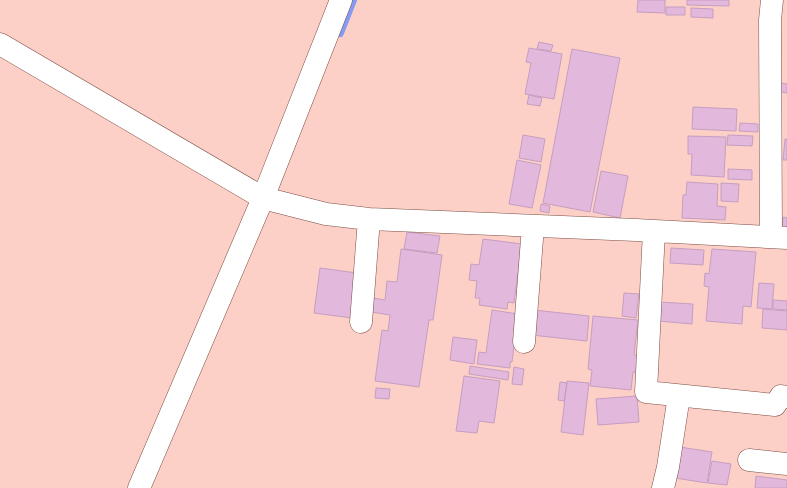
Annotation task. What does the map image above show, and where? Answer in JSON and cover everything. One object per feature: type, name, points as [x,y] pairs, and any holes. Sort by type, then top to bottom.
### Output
[{"type":"street","points":[[139,488],[262,198],[341,0]]},
{"type":"street","points":[[0,44],[262,198],[326,214],[369,219],[779,237],[770,20],[772,0]]},
{"type":"street","points":[[361,322],[369,219]]},
{"type":"street","points":[[524,342],[533,226]]},
{"type":"street","points":[[654,231],[646,392],[775,405],[781,396],[787,397]]},
{"type":"street","points":[[663,488],[668,467],[679,396]]},
{"type":"street","points":[[749,460],[787,464]]},
{"type":"building","points":[[638,0],[665,0],[665,13],[637,12]]},
{"type":"building","points":[[687,0],[729,0],[729,6],[687,5]]},
{"type":"building","points":[[666,7],[685,7],[685,15],[666,15]]},
{"type":"building","points":[[691,8],[713,9],[713,18],[691,17]]},
{"type":"building","points":[[539,42],[553,45],[551,51],[537,49]]},
{"type":"building","points":[[529,48],[562,54],[554,99],[525,94],[531,63],[526,62]]},
{"type":"building","points":[[572,49],[620,58],[590,212],[543,203]]},
{"type":"building","points":[[781,83],[787,84],[787,93],[781,92]]},
{"type":"building","points":[[529,95],[542,98],[540,106],[527,104]]},
{"type":"building","points":[[693,107],[737,109],[736,131],[692,129]]},
{"type":"building","points":[[740,123],[758,124],[758,132],[739,131]]},
{"type":"building","points":[[523,135],[545,139],[541,162],[519,158]]},
{"type":"building","points":[[728,135],[753,136],[752,146],[727,145]]},
{"type":"building","points":[[688,136],[726,137],[724,177],[691,175],[692,154],[688,154]]},
{"type":"building","points":[[785,139],[787,139],[787,160],[783,160]]},
{"type":"building","points":[[517,160],[541,165],[532,208],[509,204]]},
{"type":"building","points":[[728,169],[752,170],[752,180],[728,179]]},
{"type":"building","points":[[601,171],[628,176],[620,218],[593,212]]},
{"type":"building","points":[[687,182],[718,184],[717,206],[726,207],[725,220],[682,218],[683,195],[686,195]]},
{"type":"building","points":[[721,183],[739,184],[738,202],[721,201]]},
{"type":"building","points":[[541,204],[550,206],[549,213],[540,211]]},
{"type":"building","points":[[783,217],[787,218],[787,233],[782,232]]},
{"type":"building","points":[[407,232],[440,236],[437,253],[404,249]]},
{"type":"building","points":[[483,239],[522,244],[514,303],[508,302],[507,309],[479,305],[480,298],[475,298],[477,281],[469,280],[471,264],[479,265]]},
{"type":"building","points":[[671,248],[704,250],[703,265],[670,263]]},
{"type":"building","points":[[401,249],[442,255],[433,320],[429,320],[419,387],[375,381],[382,330],[388,331],[390,315],[371,312],[373,298],[385,300],[387,281],[397,282]]},
{"type":"building","points":[[712,249],[756,252],[751,307],[743,306],[742,324],[706,321],[709,287],[704,286],[705,273],[709,274]]},
{"type":"building","points":[[320,268],[357,273],[352,318],[314,313]]},
{"type":"building","points":[[759,283],[774,284],[772,309],[757,308]]},
{"type":"building","points":[[624,293],[639,294],[636,318],[622,316]]},
{"type":"building","points":[[773,300],[787,301],[787,310],[773,309]]},
{"type":"building","points":[[659,302],[693,304],[692,324],[658,321]]},
{"type":"building","points":[[763,309],[787,311],[787,330],[762,328]]},
{"type":"building","points":[[492,310],[518,314],[510,368],[477,364],[479,352],[486,353]]},
{"type":"building","points":[[534,310],[589,316],[587,341],[531,335]]},
{"type":"building","points":[[593,316],[638,320],[634,355],[639,356],[638,372],[633,372],[631,390],[590,386],[592,370],[588,369]]},
{"type":"building","points":[[453,337],[477,340],[474,364],[450,360]]},
{"type":"building","points":[[470,366],[509,372],[508,380],[469,374]]},
{"type":"building","points":[[514,367],[524,369],[522,385],[512,384]]},
{"type":"building","points":[[464,376],[500,381],[494,423],[479,421],[477,433],[456,431]]},
{"type":"building","points":[[567,381],[589,383],[583,435],[561,432]]},
{"type":"building","points":[[560,382],[567,383],[564,401],[558,400]]},
{"type":"building","points":[[376,388],[390,389],[389,399],[375,398]]},
{"type":"building","points":[[637,396],[639,422],[598,425],[596,399]]},
{"type":"building","points":[[680,447],[712,452],[707,483],[675,478]]},
{"type":"building","points":[[712,461],[731,464],[727,485],[708,483]]},
{"type":"building","points":[[756,476],[787,480],[787,488],[755,488]]},
{"type":"waterway","points":[[340,33],[353,0]]}]
